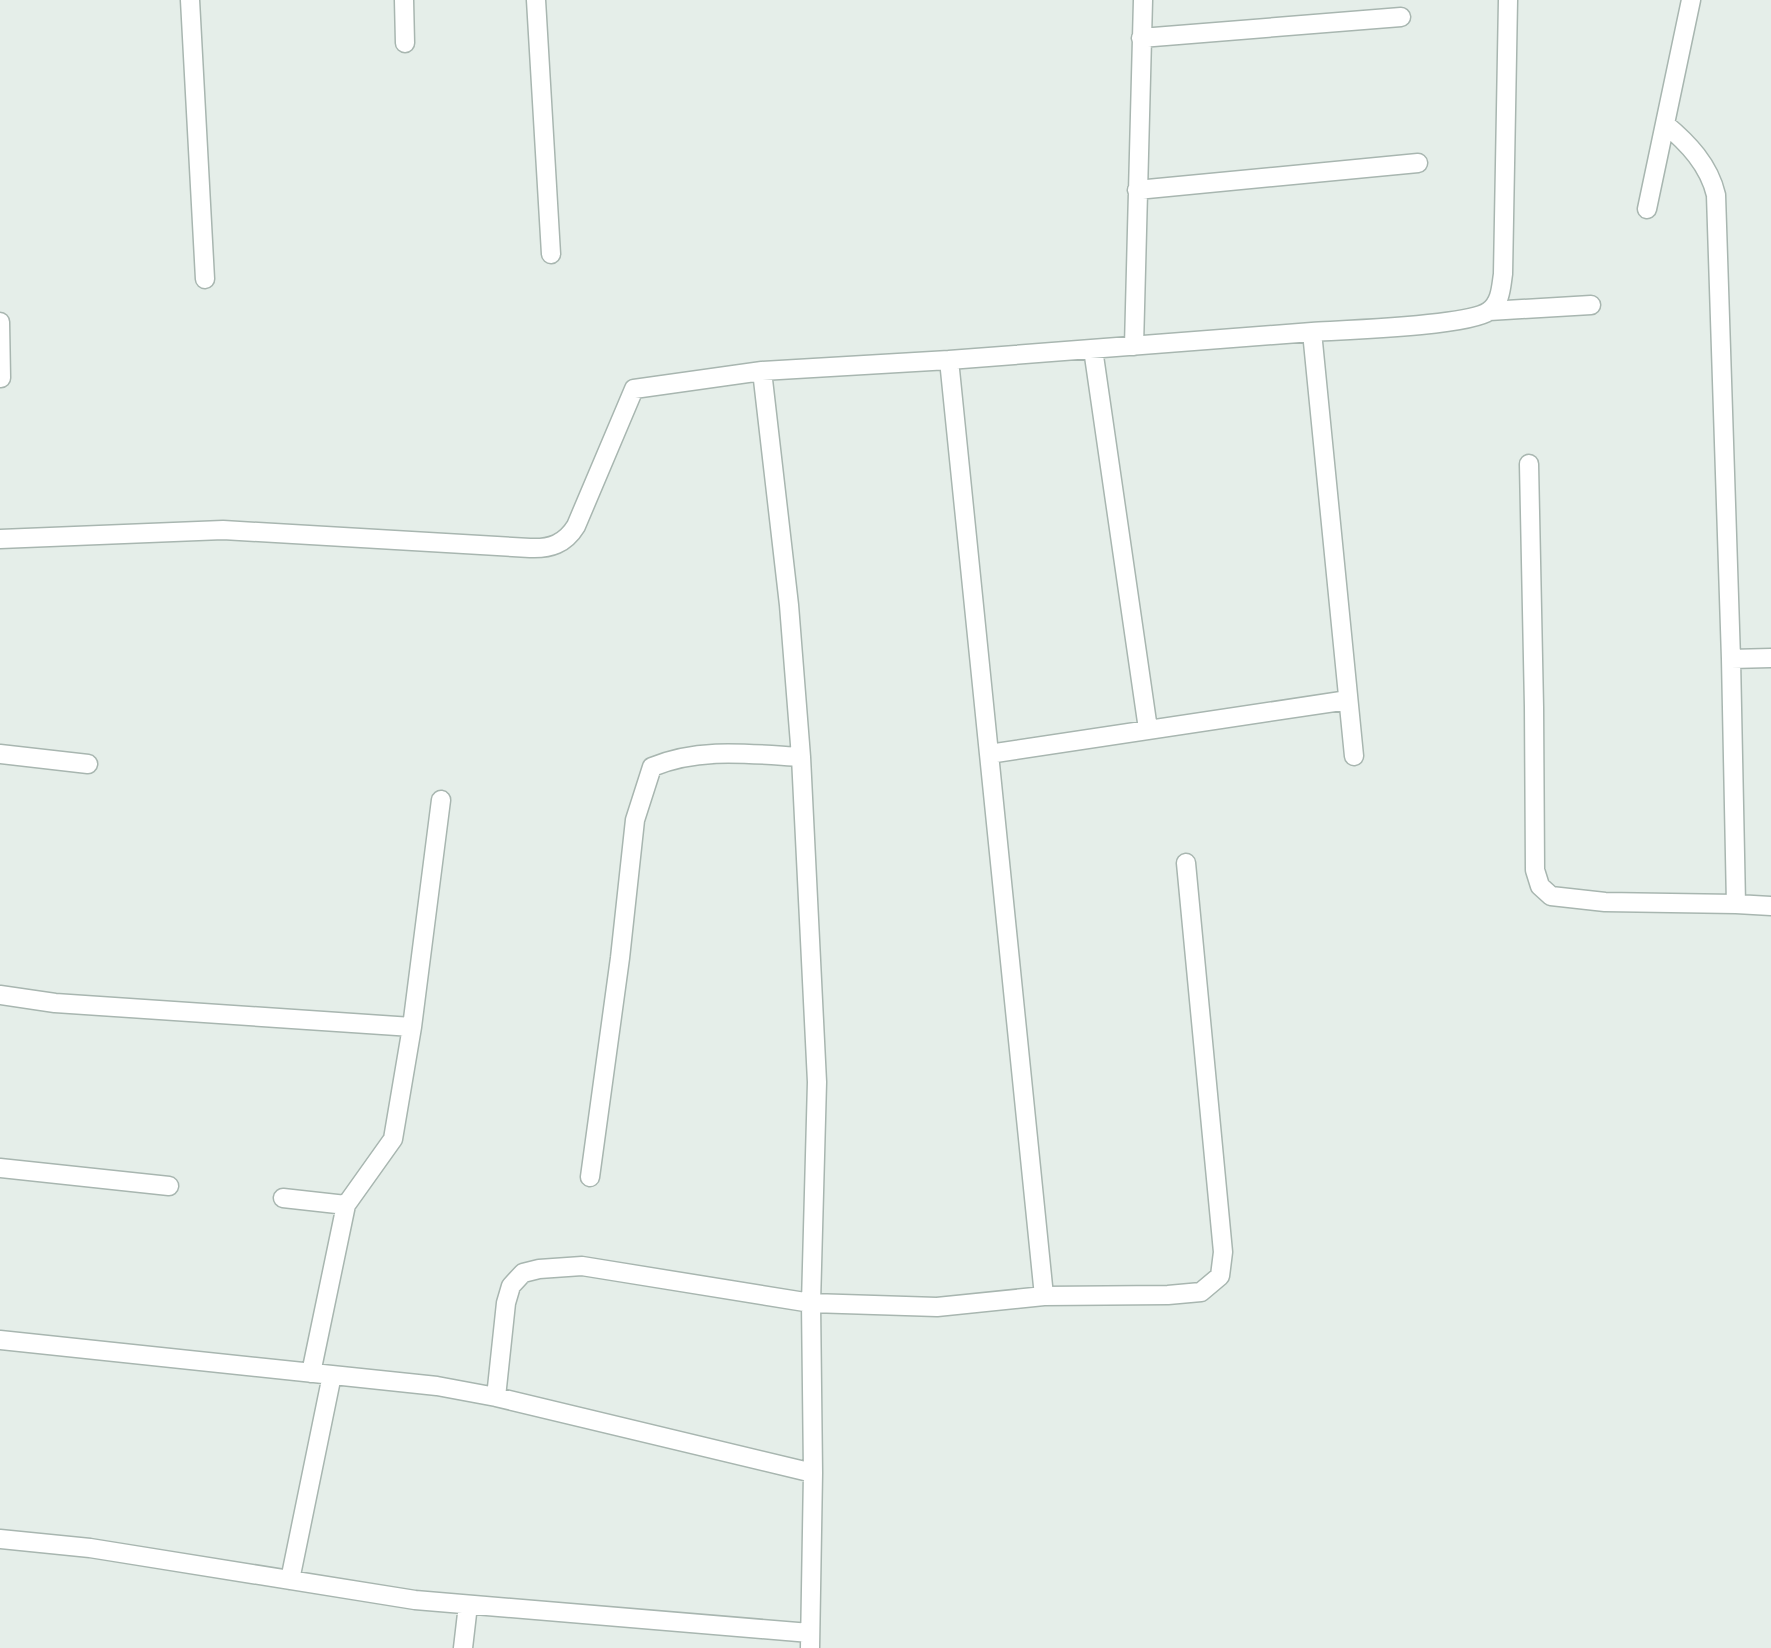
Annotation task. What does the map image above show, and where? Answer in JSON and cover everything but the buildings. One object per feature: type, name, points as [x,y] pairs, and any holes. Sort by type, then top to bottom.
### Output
[{"type":"street","points":[[190,0],[205,279]]},
{"type":"street","points":[[404,0],[405,43]]},
{"type":"street","points":[[536,0],[551,254]]},
{"type":"street","points":[[1134,346],[1143,0]]},
{"type":"street","points":[[1489,311],[1500,296],[1503,274],[1508,0]]},
{"type":"street","points":[[1647,209],[1691,0]]},
{"type":"street","points":[[1142,38],[1401,17]]},
{"type":"street","points":[[1665,124],[1686,142],[1697,157],[1712,178],[1716,195],[1731,660],[1736,904]]},
{"type":"street","points":[[1137,190],[1418,163]]},
{"type":"street","points":[[0,539],[224,530],[530,549],[550,548],[570,536],[576,526],[634,389],[762,371],[949,360],[1462,321],[1489,311],[1591,305]]},
{"type":"street","points":[[0,322],[1,378]]},
{"type":"street","points":[[1312,332],[1354,756]]},
{"type":"street","points":[[1093,349],[1148,729]]},
{"type":"street","points":[[949,360],[1044,1296]]},
{"type":"street","points":[[0,1539],[90,1548],[415,1600],[810,1640],[813,1473],[811,1303],[817,1082],[801,757],[789,604],[762,371]]},
{"type":"street","points":[[1529,464],[1535,870],[1540,886],[1551,896],[1582,900],[1771,906]]},
{"type":"street","points":[[1731,660],[1771,658]]},
{"type":"street","points":[[989,754],[1348,700]]},
{"type":"street","points":[[0,754],[88,764]]},
{"type":"street","points":[[590,1177],[620,958],[635,820],[652,767],[669,760],[696,754],[801,757]]},
{"type":"street","points":[[311,1373],[346,1205],[393,1139],[412,1027],[441,800]]},
{"type":"street","points":[[496,1397],[506,1303],[511,1286],[523,1273],[539,1269],[582,1266],[811,1303],[937,1307],[1044,1296],[1168,1295],[1201,1292],[1220,1276],[1222,1252],[1186,863]]},
{"type":"street","points":[[0,995],[55,1003],[412,1027]]},
{"type":"street","points":[[0,1168],[169,1186]]},
{"type":"street","points":[[283,1198],[346,1205]]},
{"type":"street","points":[[0,1341],[437,1386],[496,1397],[813,1473]]},
{"type":"street","points":[[290,1580],[332,1375]]},
{"type":"street","points":[[463,1648],[468,1605]]}]
